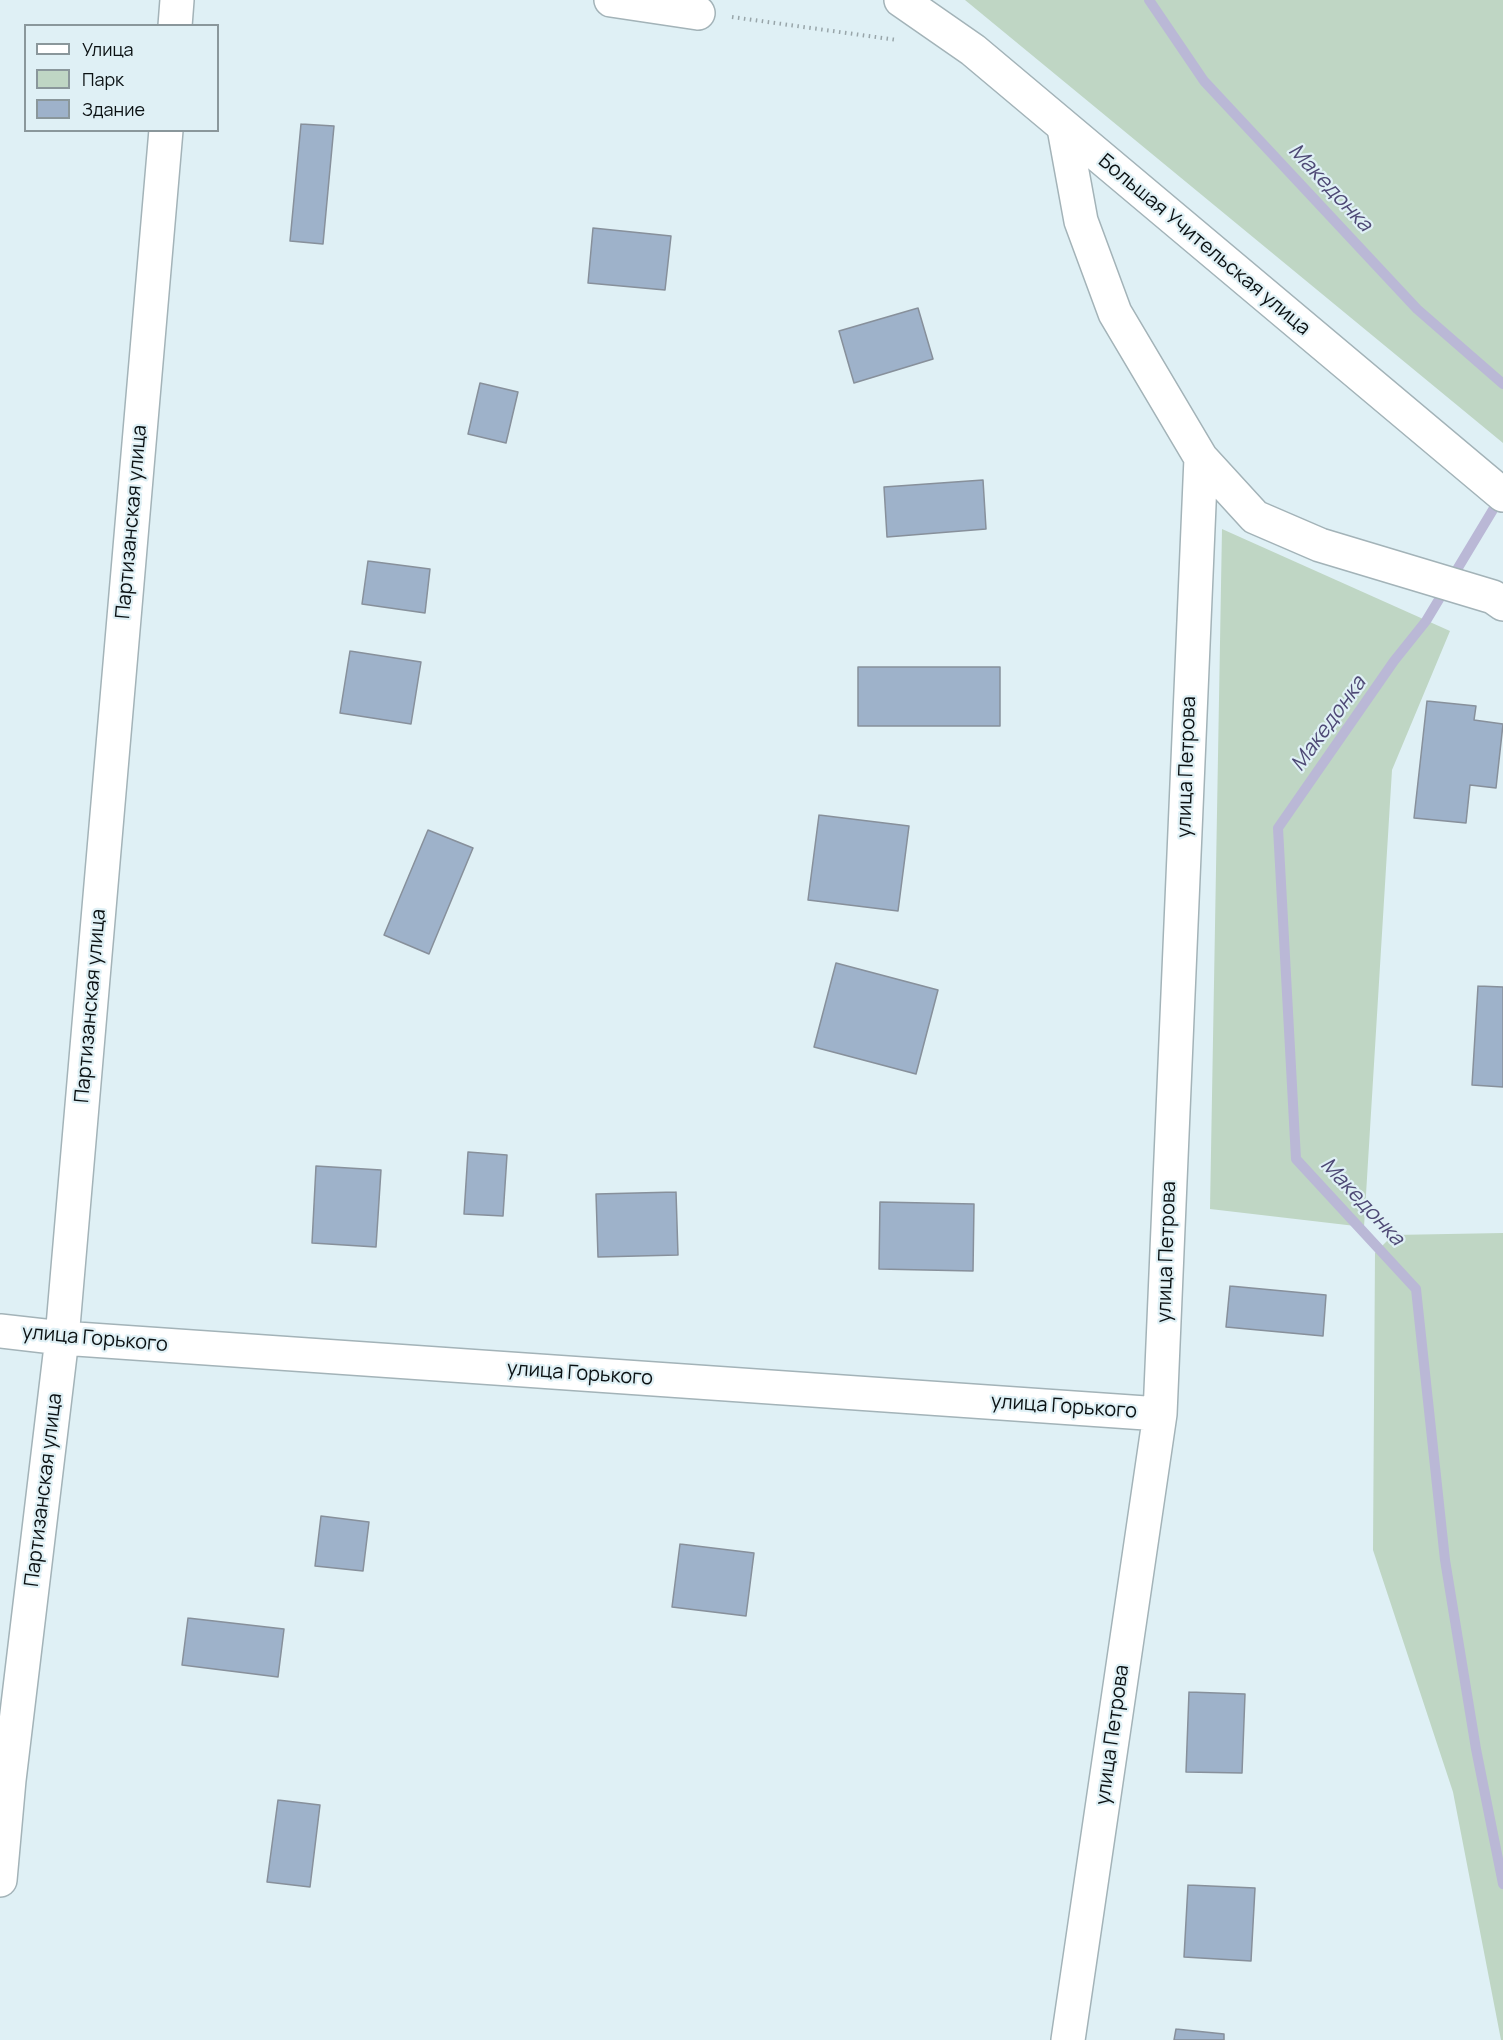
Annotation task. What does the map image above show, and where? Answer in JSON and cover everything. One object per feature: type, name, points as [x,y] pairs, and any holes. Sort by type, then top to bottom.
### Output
[{"type":"street","points":[[175,24],[177,0]]},
{"type":"street","points":[[611,0],[698,13]]},
{"type":"street","name":"Большая Учительская улица","points":[[901,0],[973,50],[1503,495]]},
{"type":"street","points":[[1064,128],[1081,221],[1115,313],[1201,458],[1255,517],[1320,545],[1498,600]]},
{"type":"street","name":"Партизанская улица","points":[[0,1880],[9,1779],[62,1338],[166,132]]},
{"type":"street","name":"улица Петрова","points":[[1068,2040],[1160,1414],[1201,458]]},
{"type":"street","name":"улица Горького","points":[[0,1331],[62,1338],[1160,1414]]},
{"type":"path","points":[[698,13],[904,41]]},
{"type":"green space","points":[[965,0],[1503,0],[1503,443]]},
{"type":"green space","points":[[1222,529],[1450,631],[1392,770],[1364,1227],[1210,1209]]},
{"type":"green space","points":[[1503,1233],[1503,2040],[1501,2040],[1453,1792],[1373,1550],[1375,1253],[1393,1235]]},
{"type":"building","points":[[301,124],[334,126],[323,244],[290,241]]},
{"type":"building","points":[[593,228],[671,236],[665,290],[588,283]]},
{"type":"building","points":[[918,308],[933,359],[854,383],[839,331]]},
{"type":"building","points":[[480,383],[518,392],[506,443],[468,434]]},
{"type":"building","points":[[983,480],[986,529],[887,537],[884,487]]},
{"type":"building","points":[[368,561],[430,569],[425,613],[362,604]]},
{"type":"building","points":[[350,651],[421,662],[411,724],[340,713]]},
{"type":"building","points":[[858,667],[1000,667],[1000,726],[858,726]]},
{"type":"building","points":[[1427,701],[1476,706],[1474,720],[1503,724],[1496,788],[1470,785],[1466,823],[1414,818]]},
{"type":"building","points":[[819,815],[909,826],[898,911],[808,900]]},
{"type":"building","points":[[428,830],[473,848],[429,954],[384,935]]},
{"type":"building","points":[[836,963],[938,990],[916,1074],[814,1047]]},
{"type":"building","points":[[1478,986],[1503,987],[1503,1087],[1472,1085]]},
{"type":"building","points":[[468,1152],[507,1155],[503,1216],[464,1214]]},
{"type":"building","points":[[316,1166],[381,1170],[376,1247],[312,1243]]},
{"type":"building","points":[[676,1192],[678,1255],[598,1257],[596,1194]]},
{"type":"building","points":[[880,1202],[974,1204],[973,1271],[879,1269]]},
{"type":"building","points":[[1230,1286],[1326,1295],[1323,1336],[1226,1327]]},
{"type":"building","points":[[321,1516],[369,1522],[363,1571],[315,1566]]},
{"type":"building","points":[[680,1544],[754,1553],[746,1616],[672,1607]]},
{"type":"building","points":[[188,1618],[284,1629],[278,1677],[182,1665]]},
{"type":"building","points":[[1189,1692],[1245,1694],[1242,1773],[1186,1772]]},
{"type":"building","points":[[278,1800],[320,1805],[310,1887],[267,1882]]},
{"type":"building","points":[[1188,1885],[1255,1888],[1251,1961],[1184,1957]]},
{"type":"building","points":[[1176,2029],[1224,2034],[1224,2040],[1174,2040]]},
{"type":"waterway","name":"Македонка","points":[[1149,0],[1204,81],[1417,309],[1503,384]]},
{"type":"waterway","name":"Македонка","points":[[1500,498],[1426,621],[1394,661],[1278,828],[1296,1159],[1416,1289],[1445,1560],[1476,1749],[1503,1884]]}]
